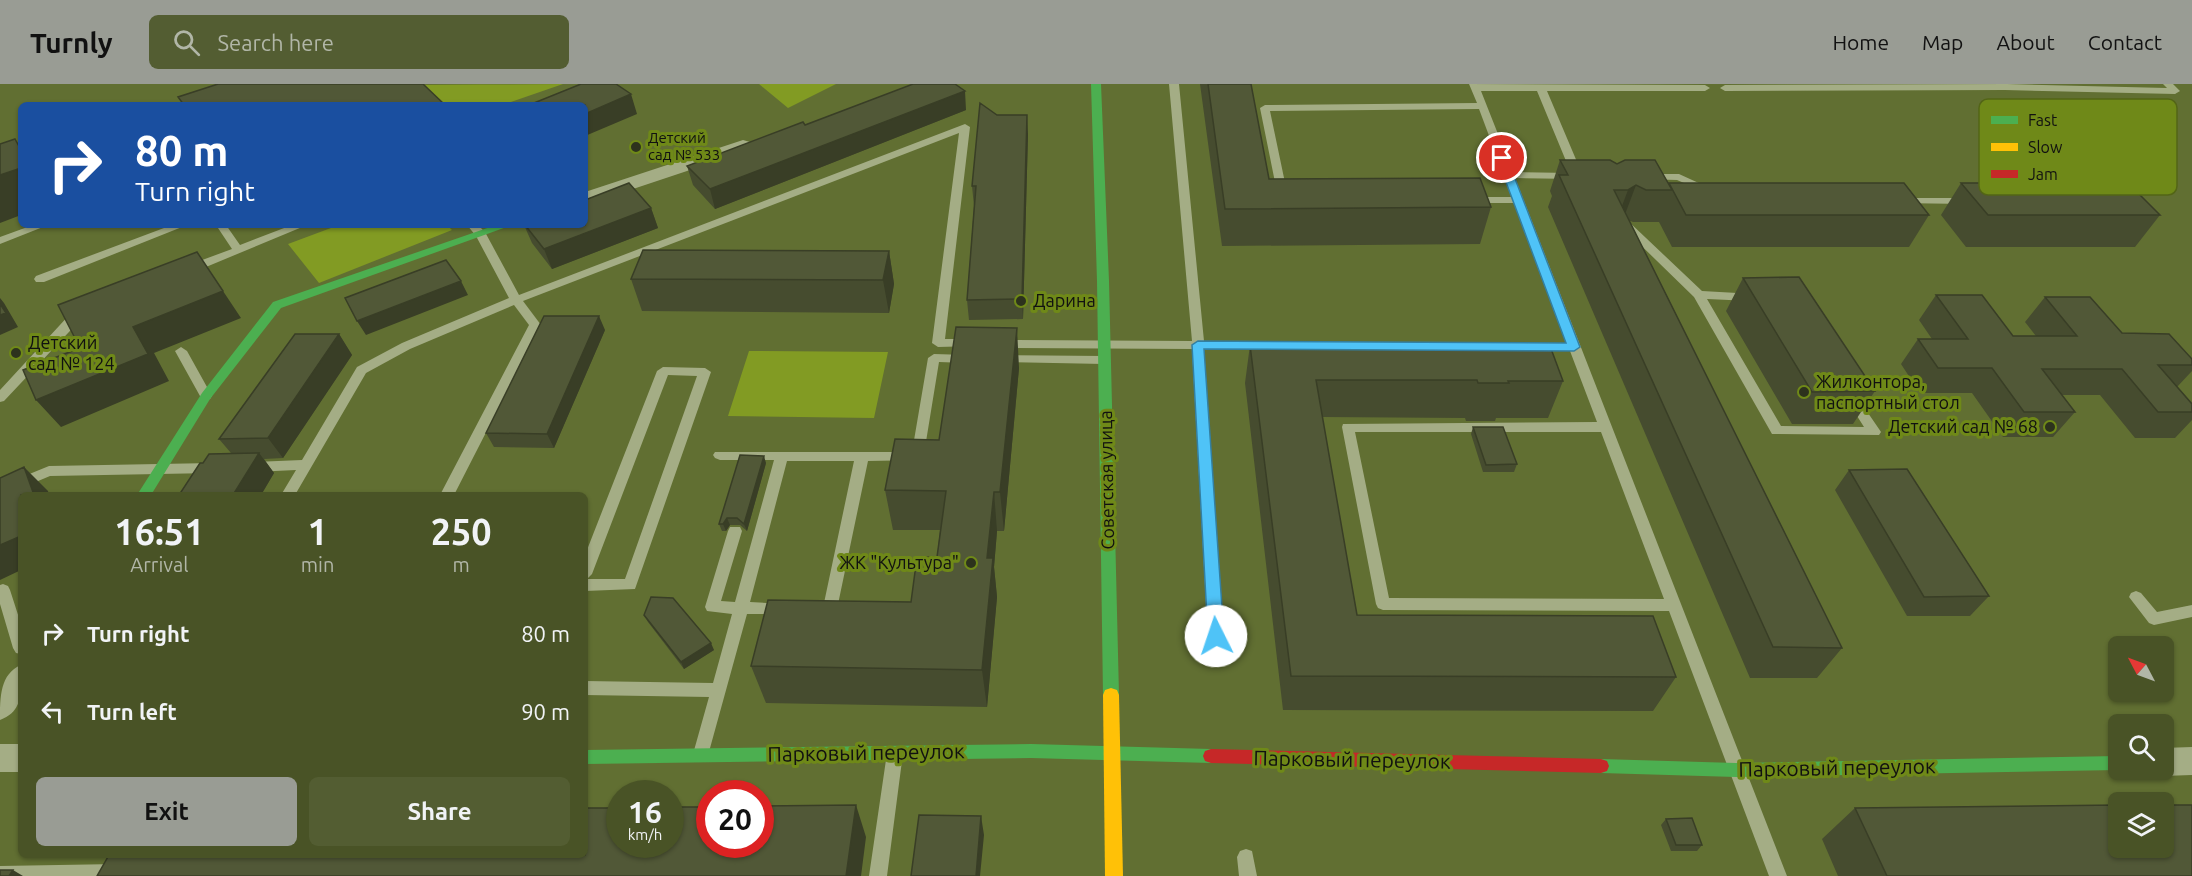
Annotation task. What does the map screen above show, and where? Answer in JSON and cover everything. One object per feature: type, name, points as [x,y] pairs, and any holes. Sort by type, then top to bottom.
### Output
[{"type":"street","name":"Советская улица","points":[[1096,84],[1099,124],[1114,876]]},
{"type":"street","points":[[588,198],[766,138]]},
{"type":"street","points":[[146,492],[206,396],[277,305],[476,229]]},
{"type":"street","points":[[0,707],[18,682]]},
{"type":"street","name":"Парковый переулок","points":[[588,757],[1031,751],[1736,770],[2108,763]]},
{"type":"street","points":[[0,758],[18,758]]},
{"type":"street","points":[[2174,762],[2192,761]]},
{"type":"lane","points":[[1174,84],[1198,345],[1217,659]]},
{"type":"lane","points":[[1725,88],[2003,86],[2175,91],[2168,84]]},
{"type":"lane","points":[[1705,88],[1475,86],[1672,605],[1778,876]]},
{"type":"lane","points":[[1509,175],[1583,176],[1542,86]]},
{"type":"lane","points":[[1296,202],[1284,202],[1265,108],[1482,106]]},
{"type":"lane","points":[[290,492],[362,370],[406,346],[516,300],[667,248],[965,127],[938,343],[1280,345]]},
{"type":"lane","points":[[1633,177],[1679,177],[1721,195]]},
{"type":"lane","points":[[1460,200],[1518,200]]},
{"type":"lane","points":[[1885,201],[1979,201]]},
{"type":"lane","points":[[1623,222],[1699,295],[1777,431],[1874,432],[1845,388]]},
{"type":"lane","points":[[0,241],[35,228]]},
{"type":"lane","points":[[40,279],[174,228]]},
{"type":"lane","points":[[223,228],[238,250]]},
{"type":"lane","points":[[183,272],[294,228]]},
{"type":"lane","points":[[449,492],[535,325],[516,300],[476,229]]},
{"type":"lane","points":[[1699,295],[1765,297]]},
{"type":"lane","points":[[0,398],[75,316],[96,306]]},
{"type":"lane","points":[[1515,346],[1574,347]]},
{"type":"lane","points":[[181,351],[206,396]]},
{"type":"lane","points":[[720,455],[918,457],[934,358],[1104,360]]},
{"type":"lane","points":[[588,566],[663,371],[705,372],[630,585],[588,585]]},
{"type":"lane","points":[[1605,427],[1348,427],[1383,604],[1672,605]]},
{"type":"lane","points":[[700,756],[782,456]]},
{"type":"lane","points":[[735,531],[712,607],[830,609],[862,456]]},
{"type":"lane","points":[[0,492],[49,471],[305,465]]},
{"type":"lane","points":[[3,590],[18,638]]},
{"type":"lane","points":[[2136,597],[2154,619],[2192,611]]},
{"type":"lane","points":[[588,688],[719,690]]},
{"type":"lane","points":[[878,876],[895,752]]},
{"type":"lane","points":[[1246,857],[1248,876]]},
{"type":"lane","points":[[0,874],[118,874],[126,858]]},
{"type":"green space","points":[[563,84],[511,102],[439,102],[419,85]]},
{"type":"green space","points":[[759,84],[836,84],[788,108]]},
{"type":"green space","points":[[331,228],[450,228],[452,230],[319,283],[288,244]]},
{"type":"green space","points":[[749,351],[888,352],[874,418],[728,416]]},
{"type":"building","points":[[218,84],[423,84],[442,102],[182,102],[178,97]]},
{"type":"building","points":[[581,84],[616,84],[631,94],[588,113],[588,102],[536,102]]},
{"type":"building","points":[[913,84],[955,84],[965,91],[710,189],[687,166],[803,122],[805,125]]},
{"type":"building","points":[[1208,84],[1251,84],[1269,179],[1480,178],[1491,207],[1225,209]]},
{"type":"building","points":[[980,103],[997,115],[1027,115],[1022,299],[967,300],[976,186],[972,186]]},
{"type":"building","points":[[15,139],[18,144],[18,169],[0,175],[0,144]]},
{"type":"building","points":[[1560,160],[1610,160],[1617,164],[1625,160],[1655,160],[1672,190],[1646,190],[1636,185],[1628,190],[1614,190],[1842,648],[1773,647],[1559,175],[1568,175]]},
{"type":"building","points":[[629,183],[651,208],[544,249],[527,228],[588,228],[588,199]]},
{"type":"building","points":[[1669,183],[1904,183],[1929,215],[1686,215]]},
{"type":"building","points":[[1961,183],[1979,183],[1979,195],[2140,195],[2160,215],[1988,215]]},
{"type":"building","points":[[643,250],[889,251],[883,280],[631,279]]},
{"type":"building","points":[[197,252],[223,291],[133,327],[148,354],[36,400],[23,370],[80,348],[58,305]]},
{"type":"building","points":[[446,260],[461,281],[357,321],[345,298]]},
{"type":"building","points":[[1799,277],[1875,391],[1812,392],[1743,278]]},
{"type":"building","points":[[1936,295],[1982,295],[2013,336],[2077,336],[2045,297],[2090,297],[2122,333],[2169,334],[2192,359],[2192,365],[2158,365],[2192,404],[2192,412],[2158,412],[2122,369],[2042,369],[2075,412],[2024,412],[1992,368],[1938,368],[1918,339],[1968,339]]},
{"type":"building","points":[[0,304],[6,313],[0,315]]},
{"type":"building","points":[[544,316],[599,316],[547,434],[486,433]]},
{"type":"building","name":"ЖК \"Культура\"","points":[[956,327],[1017,328],[1000,492],[994,492],[987,558],[993,558],[982,670],[751,666],[768,600],[911,602],[917,557],[937,557],[946,491],[885,490],[895,439],[939,440]]},
{"type":"building","points":[[295,334],[339,334],[268,438],[219,439]]},
{"type":"building","points":[[1250,345],[1550,346],[1563,381],[1478,383],[1477,380],[1316,380],[1357,615],[1653,616],[1676,677],[1291,676]]},
{"type":"building","points":[[1473,427],[1503,427],[1517,464],[1486,465]]},
{"type":"building","points":[[259,453],[235,492],[181,492],[200,463],[203,463],[209,454]]},
{"type":"building","points":[[740,455],[764,456],[744,524],[737,518],[727,518],[723,524],[719,524]]},
{"type":"building","points":[[24,467],[33,492],[18,492],[18,537],[0,545],[0,478]]},
{"type":"building","points":[[1907,469],[1989,596],[1924,597],[1849,470]]},
{"type":"building","points":[[651,597],[673,598],[711,643],[681,662],[644,615]]},
{"type":"building","points":[[856,805],[846,876],[97,876],[107,858],[588,858],[588,808],[606,808],[606,858],[684,858],[684,807],[696,807],[696,858],[774,858],[774,806]]},
{"type":"building","points":[[2108,805],[2108,858],[2174,858],[2174,805],[2192,805],[2192,876],[1887,876],[1855,808]]},
{"type":"building","points":[[919,815],[981,816],[976,876],[911,876]]},
{"type":"building","points":[[1692,818],[1702,845],[1676,845],[1666,819]]},
{"type":"building","points":[[0,870],[13,870],[9,876],[0,876]]},
{"type":"traffic: fast","points":[[1096,84],[1103,281],[1111,695]]},
{"type":"traffic: fast","points":[[146,492],[206,396],[277,305],[498,228]]},
{"type":"traffic: fast","points":[[588,757],[1031,751],[1211,756]]},
{"type":"traffic: fast","points":[[1601,766],[1736,770],[2108,763]]},
{"type":"traffic: slow","points":[[1111,695],[1114,876]]},
{"type":"traffic: jam","points":[[1211,756],[1601,766]]},
{"type":"place","name":"Детский сад № 533","points":[[636,147]]},
{"type":"place","name":"Дарина","points":[[1021,301]]},
{"type":"place","name":"Детский сад № 124","points":[[16,353]]},
{"type":"place","name":"Жилконтора, паспортный стол","points":[[1804,392]]},
{"type":"place","name":"Детский сад № 68","points":[[2050,427]]},
{"type":"place","name":"ЖК \"Культура\"","points":[[971,563]]},
{"type":"route","points":[[1216,636],[1198,345],[1574,347],[1502,158]]}]
